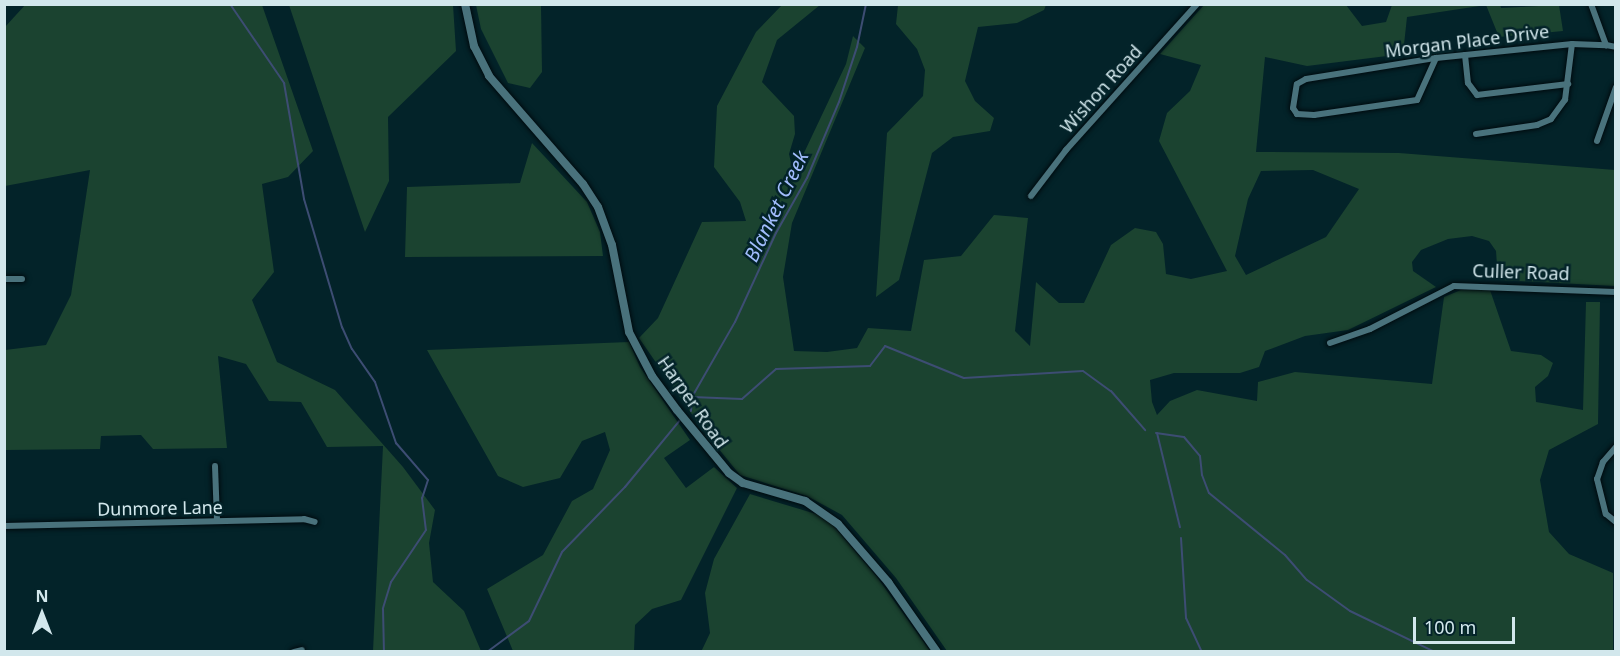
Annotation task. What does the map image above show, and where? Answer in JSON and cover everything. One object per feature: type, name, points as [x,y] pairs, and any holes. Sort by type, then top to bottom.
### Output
[{"type":"street","name":"Harper Road","points":[[465,4],[474,46],[489,76],[598,207],[616,263],[629,333],[652,376],[676,410],[729,473],[744,483],[805,501],[838,524],[888,582],[937,651]]},
{"type":"street","name":"Wishon Road","points":[[1031,196],[1065,150],[1197,4]]},
{"type":"street","points":[[1591,4],[1606,45]]},
{"type":"street","points":[[1476,134],[1538,125],[1551,119],[1565,100],[1572,44]]},
{"type":"street","name":"Morgan Place Drive","points":[[1436,58],[1417,100],[1297,114],[1293,108],[1299,81],[1436,58],[1572,44],[1616,47]]},
{"type":"street","points":[[1465,55],[1468,83],[1477,95],[1568,84]]},
{"type":"street","points":[[1597,141],[1616,87]]},
{"type":"street","points":[[4,279],[22,279]]},
{"type":"street","name":"Culler Road","points":[[1330,343],[1370,329],[1454,286],[1616,292]]},
{"type":"street","points":[[1616,447],[1603,462],[1597,479],[1606,514],[1616,522]]},
{"type":"street","points":[[215,466],[217,521]]},
{"type":"street","name":"Dunmore Lane","points":[[4,526],[217,521],[315,522]]},
{"type":"street","points":[[294,651],[302,650]]},
{"type":"green space","points":[[26,4],[262,5],[313,151],[288,177],[262,184],[274,272],[252,300],[277,362],[335,390],[403,467],[435,510],[429,543],[433,582],[464,611],[481,651],[373,651],[383,446],[327,447],[301,402],[269,401],[246,364],[218,356],[227,448],[153,449],[141,435],[101,436],[100,449],[5,450],[5,350],[46,345],[71,295],[90,170],[5,186],[5,27]]},
{"type":"green space","points":[[1500,4],[1501,8],[1559,5],[1563,31],[1499,37],[1486,5],[1407,17],[1403,54],[1307,66],[1265,57],[1256,152],[1399,153],[1615,170],[1615,286],[1498,280],[1496,251],[1489,241],[1472,236],[1448,239],[1421,250],[1412,262],[1413,271],[1436,287],[1348,330],[1305,336],[1265,351],[1259,367],[1240,373],[1174,373],[1150,380],[1152,402],[1157,415],[1170,401],[1197,390],[1257,401],[1258,382],[1295,372],[1432,384],[1444,297],[1461,290],[1490,290],[1511,351],[1541,355],[1553,363],[1548,376],[1535,387],[1536,402],[1583,410],[1586,302],[1600,302],[1598,424],[1549,450],[1540,480],[1549,532],[1569,554],[1613,573],[1613,651],[947,651],[896,578],[842,515],[807,496],[740,475],[700,426],[639,338],[658,318],[702,222],[746,221],[740,202],[714,167],[717,106],[756,32],[782,5],[820,5],[777,40],[762,82],[794,116],[795,134],[789,154],[792,167],[803,155],[846,64],[853,36],[865,48],[792,223],[783,277],[794,351],[827,352],[857,348],[868,328],[911,331],[924,260],[961,256],[994,215],[1028,218],[1015,331],[1030,346],[1036,282],[1059,303],[1084,303],[1111,245],[1135,228],[1156,232],[1163,244],[1166,274],[1191,279],[1227,271],[1159,141],[1167,113],[1190,91],[1201,65],[1160,54],[1204,5],[1346,5],[1362,26],[1386,22],[1392,5]],"holes":[[[1313,170],[1359,189],[1326,237],[1246,275],[1235,256],[1248,199],[1261,171]]]},
{"type":"green space","points":[[289,5],[453,5],[456,51],[388,117],[389,181],[365,232]]},
{"type":"green space","points":[[476,5],[541,5],[542,72],[530,88],[508,83],[481,29]]},
{"type":"green space","points":[[898,5],[1046,5],[1044,10],[1017,23],[978,27],[965,81],[975,101],[994,118],[990,131],[953,137],[932,153],[899,280],[876,297],[887,133],[923,96],[925,70],[917,49],[896,24]]},
{"type":"green space","points":[[532,143],[587,202],[600,232],[603,256],[405,257],[407,187],[520,183]]},
{"type":"green space","points":[[629,342],[640,367],[690,440],[664,458],[686,488],[714,467],[737,488],[681,600],[652,609],[635,625],[634,651],[513,651],[487,589],[543,555],[572,501],[593,489],[610,450],[605,432],[582,441],[560,478],[523,487],[498,476],[427,350]]},
{"type":"green space","points":[[750,494],[826,517],[877,577],[930,651],[701,652],[710,633],[705,593],[714,559]]},
{"type":"waterway","points":[[230,4],[284,83],[304,199],[342,327],[352,349],[375,382],[396,443],[428,480],[422,498],[426,530],[391,582],[383,609],[384,652]]},
{"type":"waterway","name":"Blanket Creek","points":[[691,411],[692,397],[735,322],[776,233],[807,178],[839,102],[857,47],[866,4]]},
{"type":"waterway","points":[[692,397],[742,399],[776,369],[870,366],[885,346],[964,378],[1083,371],[1111,391],[1145,430]]},
{"type":"waterway","name":"Blanket Creek","points":[[487,652],[529,621],[562,552],[625,487],[680,420]]},
{"type":"waterway","points":[[1156,433],[1184,437],[1200,456],[1202,475],[1209,493],[1285,555],[1307,580],[1350,611],[1435,652]]},
{"type":"waterway","points":[[1157,433],[1180,527]]},
{"type":"waterway","points":[[1181,538],[1186,618],[1202,652]]}]
